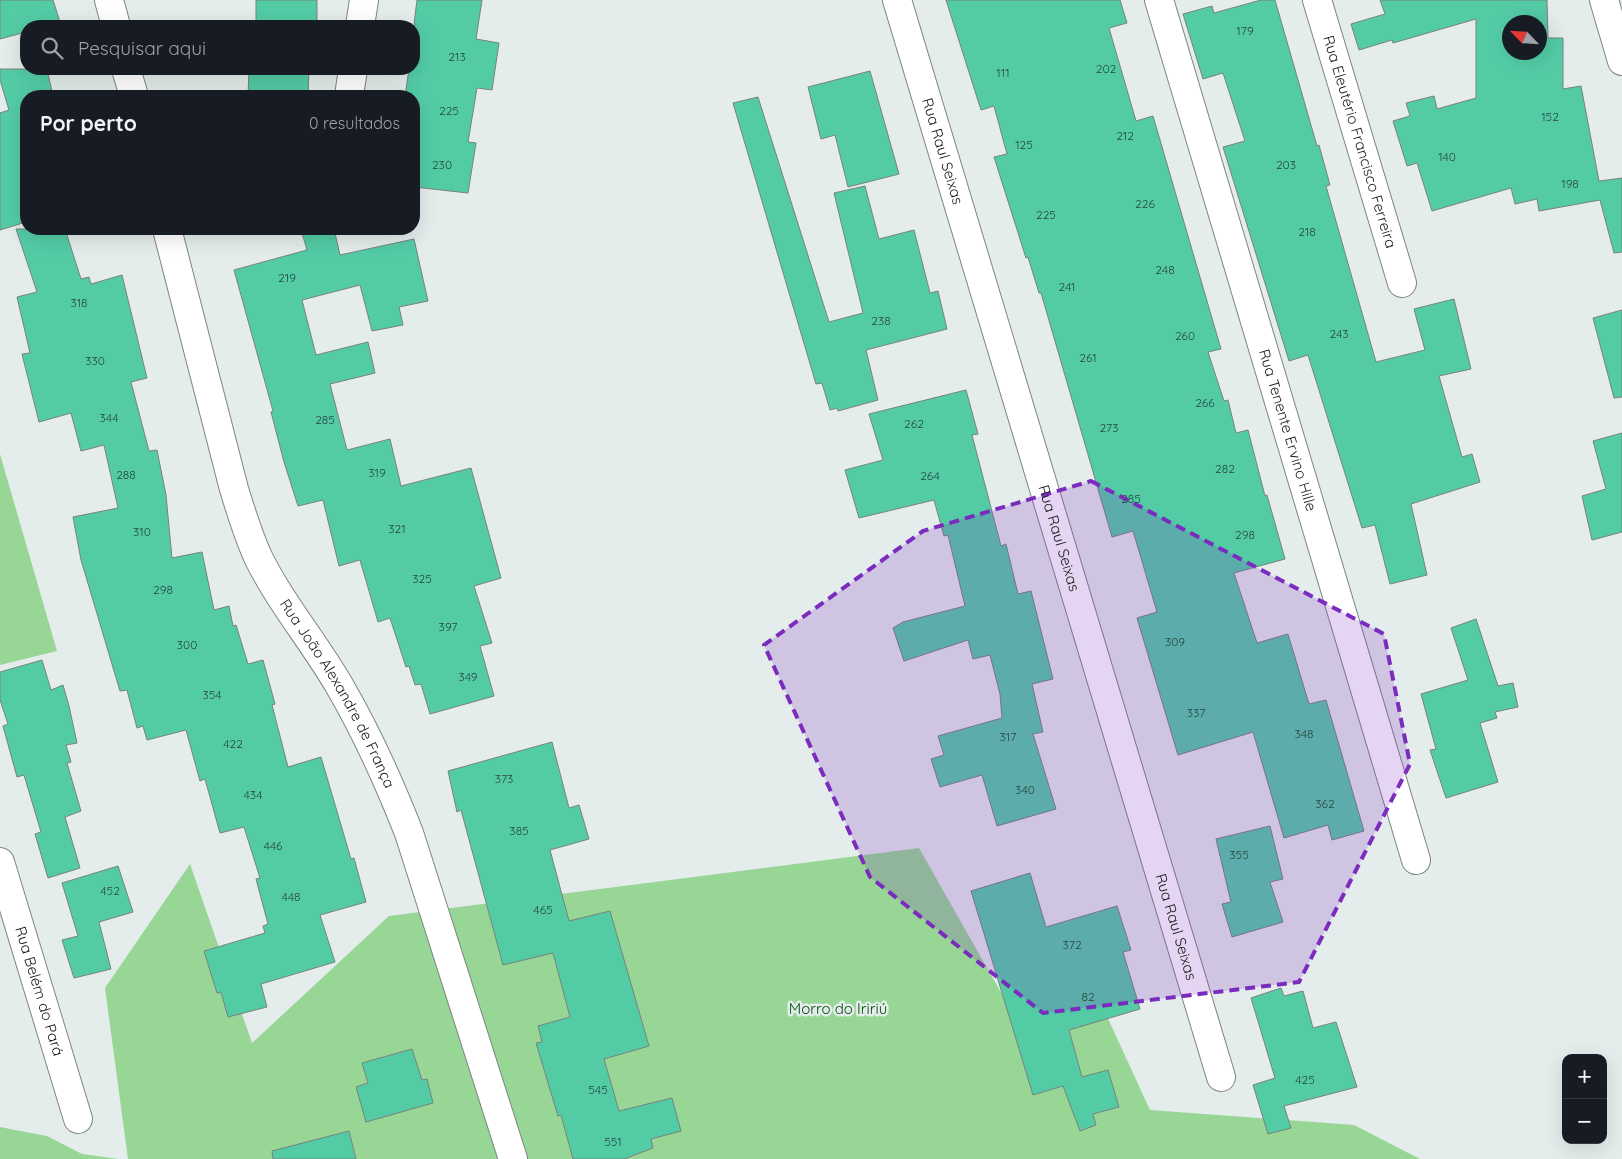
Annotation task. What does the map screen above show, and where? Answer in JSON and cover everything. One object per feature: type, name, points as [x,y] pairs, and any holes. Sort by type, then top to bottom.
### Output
[{"type":"street","points":[[109,0],[114,20]]},
{"type":"street","points":[[361,20],[364,0]]},
{"type":"street","name":"Rua Raul Seixas","points":[[897,0],[1221,1077]]},
{"type":"street","name":"Rua Tenente Ervino Hille","points":[[1159,0],[1416,860]]},
{"type":"street","name":"Rua Eleutério Francisco Ferreira","points":[[1317,0],[1402,283]]},
{"type":"street","points":[[1604,0],[1622,61]]},
{"type":"street","points":[[128,75],[132,90]]},
{"type":"street","points":[[350,90],[352,75]]},
{"type":"street","name":"Rua João Alexandre de França","points":[[173,235],[232,479],[246,526],[258,556],[272,582],[315,645],[366,732],[391,788],[409,833],[513,1159]]},
{"type":"street","name":"Rua Belém do Pará","points":[[0,862],[78,1119]]},
{"type":"highlighted area","points":[[1091,481],[1384,634],[1410,764],[1299,982],[1043,1013],[870,877],[764,645],[923,531]]},
{"type":"green space","points":[[0,454],[57,651],[0,665]]},
{"type":"green space","name":"Morro do Iririú","points":[[919,848],[1020,1026],[1093,986],[1150,1110],[1354,1125],[1420,1159],[128,1159],[105,988],[190,864],[252,1043],[389,916]]},
{"type":"green space","points":[[0,1127],[47,1136],[82,1154],[119,1159],[0,1159]]},
{"type":"building","points":[[0,0],[53,0],[59,20],[20,20],[20,34],[0,39]]},
{"type":"building","points":[[256,0],[317,0],[317,20],[256,20]]},
{"type":"building","points":[[417,0],[482,0],[476,39],[499,43],[492,90],[477,88],[468,142],[476,143],[468,193],[420,188],[420,90],[406,90],[408,75],[420,75],[420,20],[414,20]]},
{"type":"building","points":[[946,0],[1120,0],[1127,23],[1109,28],[1136,121],[1153,116],[1221,349],[1208,352],[1224,401],[1228,400],[1236,433],[1248,430],[1265,496],[1267,495],[1285,559],[1234,573],[1257,643],[1288,634],[1309,704],[1326,700],[1364,831],[1332,840],[1328,825],[1284,838],[1253,732],[1178,755],[1137,618],[1157,612],[1133,531],[1112,537],[1041,293],[1039,293],[1028,257],[1026,258],[994,157],[1007,154],[994,106],[981,110]]},
{"type":"building","points":[[1261,0],[1275,0],[1317,146],[1319,145],[1330,185],[1326,186],[1376,362],[1425,350],[1414,309],[1454,299],[1471,369],[1439,376],[1462,457],[1472,454],[1480,482],[1411,504],[1427,575],[1390,584],[1375,525],[1362,528],[1308,355],[1289,361],[1223,147],[1245,141],[1223,73],[1203,79],[1183,14],[1212,6],[1214,13]]},
{"type":"building","points":[[1380,0],[1547,0],[1548,38],[1563,38],[1563,89],[1581,86],[1599,181],[1622,178],[1622,252],[1614,253],[1600,200],[1539,211],[1537,199],[1515,204],[1511,188],[1432,211],[1417,163],[1407,166],[1393,121],[1410,116],[1406,103],[1434,96],[1437,109],[1476,98],[1476,19],[1393,43],[1392,40],[1359,50],[1351,24],[1385,14]]},
{"type":"building","points":[[0,69],[20,69],[20,75],[48,75],[52,90],[20,90],[20,224],[0,230],[0,113],[9,110],[0,80]]},
{"type":"building","points":[[870,71],[899,174],[848,187],[835,135],[821,139],[808,87]]},
{"type":"building","points":[[249,75],[309,75],[308,90],[248,90]]},
{"type":"building","points":[[758,97],[829,322],[863,313],[834,193],[865,186],[879,239],[914,230],[930,293],[938,291],[947,329],[866,350],[878,400],[838,411],[837,408],[830,410],[822,383],[816,384],[733,103]]},
{"type":"building","points":[[16,229],[20,229],[20,235],[67,235],[81,279],[89,277],[91,284],[122,275],[147,378],[131,382],[149,451],[157,450],[166,495],[172,558],[202,552],[214,610],[229,606],[233,626],[236,625],[248,664],[263,660],[275,704],[272,705],[288,767],[321,757],[351,859],[354,858],[366,902],[320,915],[335,962],[261,984],[267,1007],[228,1017],[221,992],[217,993],[204,951],[265,933],[263,926],[268,924],[256,879],[260,878],[244,827],[220,833],[205,779],[200,781],[186,730],[147,740],[143,726],[137,728],[127,690],[120,691],[81,560],[73,517],[118,508],[104,445],[81,451],[71,413],[39,422],[22,354],[30,353],[17,297],[37,292]]},
{"type":"building","points":[[303,235],[335,235],[340,255],[414,239],[428,301],[399,307],[403,325],[372,331],[360,285],[302,300],[316,355],[368,342],[375,373],[330,384],[347,450],[390,439],[401,486],[471,468],[501,578],[474,586],[492,643],[480,646],[494,696],[430,714],[421,684],[415,685],[409,666],[406,667],[390,618],[378,622],[360,560],[339,566],[323,500],[298,506],[284,462],[271,412],[273,411],[234,270],[307,250]]},
{"type":"building","points":[[1622,310],[1622,397],[1614,398],[1593,318]]},
{"type":"building","points":[[966,390],[978,434],[972,435],[1001,546],[1006,544],[1018,594],[1031,591],[1053,679],[1032,684],[1043,732],[1033,734],[1056,809],[997,826],[982,775],[940,787],[931,759],[944,755],[938,736],[1002,718],[1000,694],[990,655],[973,659],[968,640],[904,661],[893,628],[903,622],[965,606],[948,535],[944,536],[934,500],[859,518],[845,470],[883,460],[869,414]]},
{"type":"building","points":[[1622,433],[1622,532],[1592,540],[1582,496],[1606,489],[1593,441]]},
{"type":"building","points":[[1476,619],[1498,686],[1513,683],[1518,707],[1495,712],[1497,718],[1480,723],[1498,782],[1446,798],[1430,750],[1436,749],[1421,694],[1468,680],[1451,628]]},
{"type":"building","points":[[42,660],[51,690],[63,685],[69,706],[77,743],[66,745],[71,762],[67,763],[81,811],[65,817],[80,868],[48,878],[35,834],[41,832],[24,775],[17,777],[3,726],[8,724],[0,700],[0,672]]},
{"type":"building","points":[[552,742],[569,808],[579,805],[589,839],[550,850],[569,921],[610,911],[649,1046],[604,1059],[619,1111],[672,1098],[681,1131],[651,1139],[653,1148],[624,1159],[573,1159],[561,1115],[558,1116],[536,1043],[542,1042],[538,1026],[570,1017],[553,953],[503,965],[461,810],[457,812],[448,771]]},
{"type":"building","points":[[1270,826],[1283,879],[1270,882],[1283,922],[1232,937],[1222,904],[1231,902],[1216,839]]},
{"type":"building","points":[[118,866],[133,912],[99,922],[111,969],[74,978],[62,940],[78,936],[62,883]]},
{"type":"building","points":[[1030,873],[1046,927],[1117,906],[1131,950],[1123,952],[1140,1009],[1069,1030],[1082,1077],[1108,1070],[1119,1107],[1093,1114],[1096,1125],[1080,1131],[1063,1086],[1033,1095],[971,891]]},
{"type":"building","points":[[1281,988],[1284,996],[1303,991],[1313,1028],[1336,1022],[1357,1087],[1284,1106],[1291,1128],[1268,1134],[1253,1085],[1275,1078],[1251,998]]},
{"type":"building","points":[[412,1049],[422,1080],[427,1079],[433,1103],[366,1122],[356,1087],[368,1083],[362,1063]]},
{"type":"building","points":[[349,1131],[356,1159],[273,1159],[272,1151]]}]
